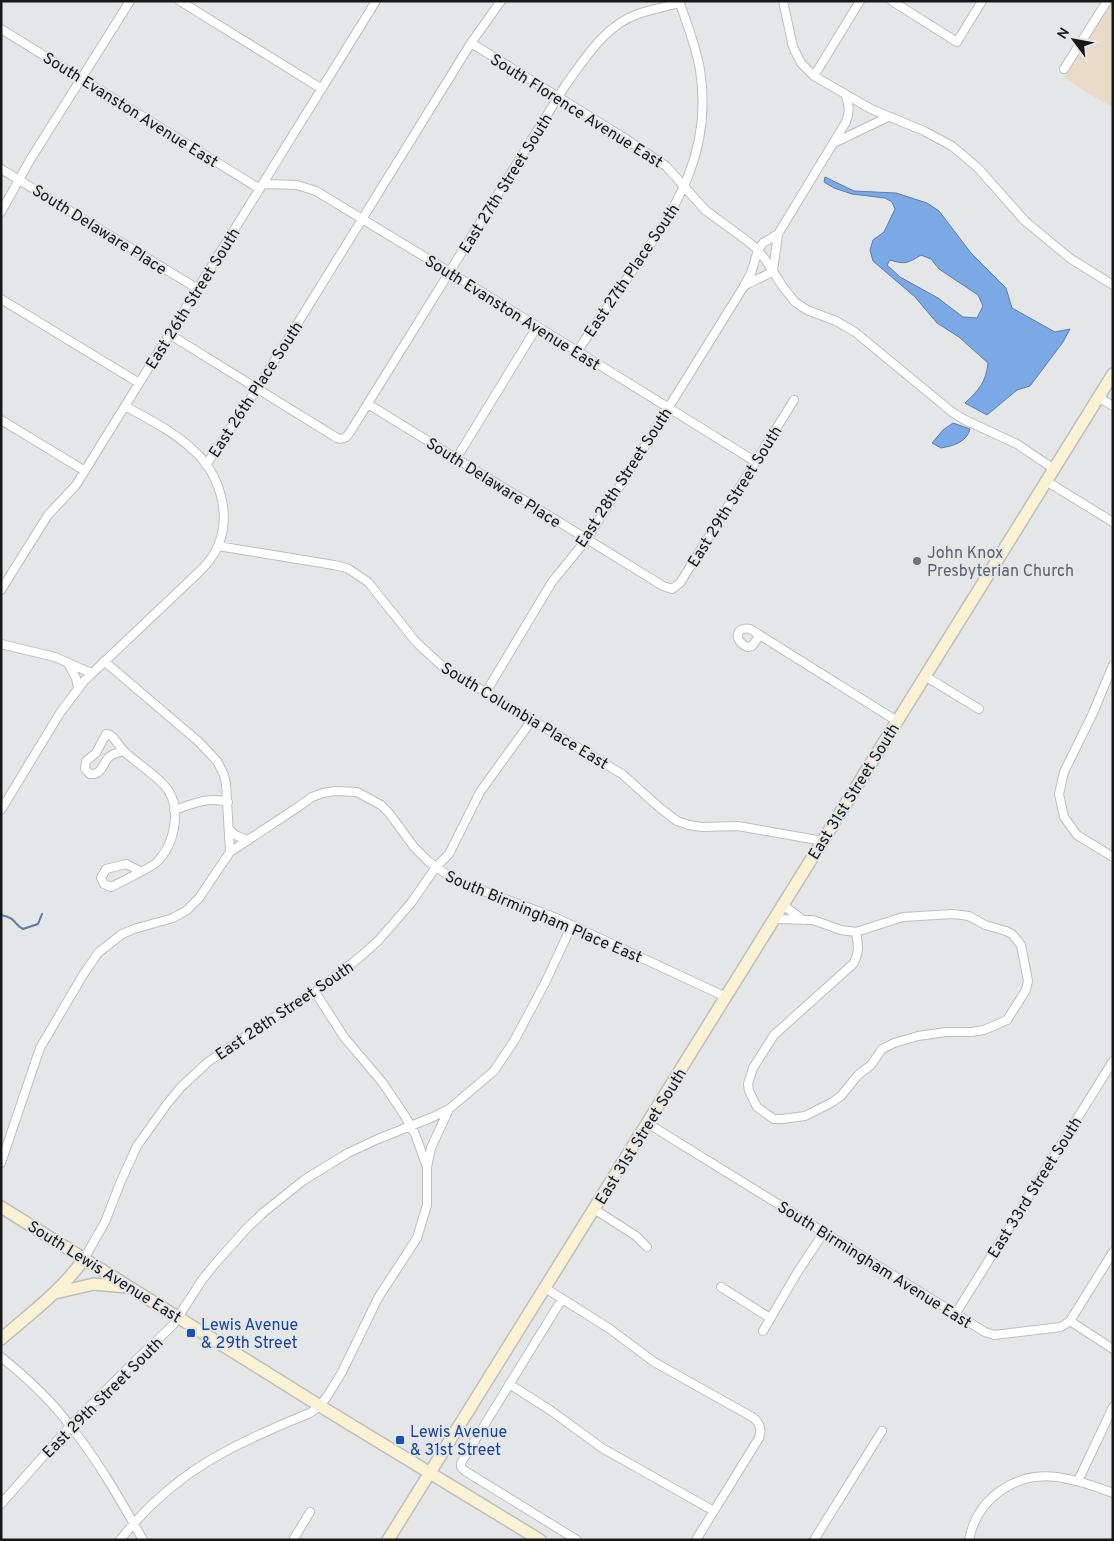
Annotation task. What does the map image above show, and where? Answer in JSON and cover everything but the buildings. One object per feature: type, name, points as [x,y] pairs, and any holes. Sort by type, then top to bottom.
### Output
[{"type":"main road","name":"East 31st Street South","points":[[388,1540],[1113,374]]},
{"type":"main road","name":"South Lewis Avenue East","points":[[1,1207],[320,1406],[430,1472],[524,1536],[540,1540]]},
{"type":"main road","points":[[1,1338],[55,1293],[84,1259]]},
{"type":"main road","points":[[55,1293],[94,1284],[131,1287]]},
{"type":"street","points":[[1,212],[18,180],[130,1]]},
{"type":"street","points":[[180,1],[322,89]]},
{"type":"street","name":"East 26th Street South","points":[[1,590],[48,515],[64,499],[84,471],[376,1]]},
{"type":"street","name":"East 26th Place South","points":[[1,810],[60,713],[78,688],[92,672],[208,563],[218,546],[224,524],[223,507],[218,486],[206,465],[471,43],[502,1]]},
{"type":"street","points":[[783,1],[792,47],[801,62],[814,76],[846,96],[888,117],[941,139],[966,156],[1025,221],[1071,259],[1113,285]]},
{"type":"street","points":[[814,76],[860,1]]},
{"type":"street","points":[[892,1],[957,42],[982,1]]},
{"type":"street","points":[[1064,68],[1107,1]]},
{"type":"street","name":"East 27th Street South","points":[[256,388],[337,438],[345,438],[352,430],[558,97],[582,62],[612,29],[624,21],[637,14],[679,2]]},
{"type":"street","name":"East 27th Place South","points":[[577,352],[596,321],[654,239],[684,188],[699,144],[702,109],[700,72],[690,32],[679,2]]},
{"type":"street","name":"South Evanston Avenue East","points":[[1,29],[81,79],[262,186],[286,184],[308,187],[450,272],[756,462]]},
{"type":"street","name":"South Florence Avenue East","points":[[471,43],[658,160],[673,173],[705,210],[758,250],[782,288],[800,306],[836,321],[855,332],[952,412],[1017,444],[1054,468]]},
{"type":"street","points":[[744,286],[773,271],[778,234],[849,115],[846,96]]},
{"type":"street","points":[[834,143],[888,117]]},
{"type":"street","name":"South Delaware Place","points":[[1,169],[198,289]]},
{"type":"street","points":[[758,250],[763,243],[778,234]]},
{"type":"street","name":"East 28th Street South","points":[[486,692],[552,582],[586,539],[744,286],[751,273],[758,250]]},
{"type":"street","points":[[1,299],[139,383]]},
{"type":"street","points":[[456,459],[537,327]]},
{"type":"street","points":[[169,334],[256,388]]},
{"type":"street","points":[[1098,397],[1113,406]]},
{"type":"street","name":"East 29th Street South","points":[[672,588],[680,583],[794,400]]},
{"type":"street","name":"South Delaware Place","points":[[368,404],[662,586],[672,588]]},
{"type":"street","points":[[125,406],[177,437],[194,450],[206,465]]},
{"type":"street","points":[[1,420],[84,471]]},
{"type":"street","points":[[1046,481],[1113,522]]},
{"type":"street","name":"South Columbia Place East","points":[[218,546],[311,560],[347,568],[359,574],[368,582],[427,653],[442,666],[622,774],[677,821],[689,826],[738,826],[823,841]]},
{"type":"street","points":[[760,635],[897,720]]},
{"type":"street","points":[[1,644],[39,652],[92,672]]},
{"type":"street","points":[[1,1163],[4,1146],[40,1048],[83,975],[98,954],[122,934],[173,918],[187,910],[199,898],[230,852],[228,802],[224,775],[217,761],[199,742],[104,661]]},
{"type":"street","points":[[68,663],[76,678],[78,688]]},
{"type":"street","points":[[1113,666],[1059,787],[1062,811],[1068,825],[1077,835],[1113,857]]},
{"type":"street","points":[[925,676],[979,709]]},
{"type":"street","name":"East 28th Street South","points":[[84,1259],[101,1230],[137,1146],[158,1115],[181,1087],[223,1050],[315,992],[360,957],[378,940],[411,903],[436,867],[449,854],[473,803],[489,777],[532,720]]},
{"type":"street","points":[[123,751],[108,758],[97,774],[90,774],[85,769],[86,761],[96,753],[106,734],[113,736],[123,751],[163,784],[170,794],[174,810],[174,832],[167,848],[156,864],[140,871]]},
{"type":"street","name":"South Birmingham Place East","points":[[230,852],[312,797],[335,791],[346,791],[366,796],[382,805],[414,847],[436,867],[456,881],[572,925],[726,997]]},
{"type":"street","points":[[174,810],[207,800],[217,799],[228,802]]},
{"type":"street","points":[[230,830],[235,835],[247,840]]},
{"type":"street","points":[[783,905],[803,920]]},
{"type":"street","points":[[774,918],[813,920],[840,930],[856,932],[903,917],[953,914],[968,916],[985,925],[1006,932],[1017,939],[1021,945],[1028,981],[1026,990],[1007,1020],[984,1030],[918,1036],[887,1045],[871,1065],[832,1103],[805,1116],[782,1120],[774,1118],[757,1107],[749,1091],[748,1084],[753,1068],[774,1035],[853,964],[859,950],[856,932]]},
{"type":"street","points":[[120,1540],[164,1494],[191,1471],[243,1441],[310,1413],[320,1406],[342,1372],[378,1298],[418,1238],[426,1205],[427,1167],[431,1148],[448,1109],[494,1071],[514,1041],[545,983],[572,925]]},
{"type":"street","points":[[315,992],[344,1038],[382,1082],[411,1126],[427,1167]]},
{"type":"street","name":"East 33rd Street South","points":[[956,1313],[1113,1061]]},
{"type":"street","name":"East 29th Street South","points":[[1,1504],[70,1426],[173,1325],[202,1280],[228,1248],[264,1212],[311,1175],[348,1153],[448,1109]]},
{"type":"street","name":"South Birmingham Avenue East","points":[[647,1123],[985,1332],[994,1334],[1061,1327],[1070,1321]]},
{"type":"street","name":"East 31st Street South","points":[[594,1209],[636,1236],[647,1247]]},
{"type":"street","points":[[763,1331],[824,1232]]},
{"type":"street","points":[[1113,1252],[1070,1321],[1113,1348]]},
{"type":"street","points":[[721,1287],[770,1318]]},
{"type":"street","points":[[545,1288],[610,1329],[654,1362],[754,1418],[760,1424],[760,1438],[696,1540]]},
{"type":"street","points":[[562,1299],[462,1460],[462,1467],[465,1471],[577,1540]]},
{"type":"street","points":[[1,1357],[34,1386],[70,1426],[104,1474],[143,1540]]},
{"type":"street","points":[[510,1384],[602,1448],[714,1511]]},
{"type":"street","points":[[1078,1481],[1113,1407]]},
{"type":"street","points":[[814,1540],[882,1431]]},
{"type":"street","points":[[969,1540],[981,1509],[994,1494],[1009,1485],[1045,1476],[1078,1481],[1113,1494]]},
{"type":"street","points":[[293,1540],[310,1512]]},
{"type":"shaded area","points":[[1111,1],[1113,1],[1113,108],[1064,78]]},
{"type":"water","points":[[825,177],[854,191],[896,193],[927,203],[939,211],[971,253],[1006,288],[1012,308],[1055,332],[1070,329],[1063,342],[1030,386],[1017,390],[987,415],[965,403],[981,385],[986,375],[988,363],[959,337],[937,323],[915,297],[873,261],[870,250],[873,240],[884,232],[895,209],[892,202],[885,198],[852,194],[834,188],[824,182]],"holes":[[[921,255],[931,259],[939,269],[978,295],[983,306],[977,318],[963,317],[938,298],[900,277],[887,265],[890,260],[906,262]]]},
{"type":"water","points":[[953,423],[970,429],[963,440],[955,445],[941,448],[932,443],[943,430]]},
{"type":"waterway","points":[[1,915],[12,919],[23,929],[38,924],[42,914]]},
{"type":"place","name":"John Knox Presbyterian Church","points":[[917,561]]},
{"type":"place","name":"Lewis Avenue & 29th Street","points":[[191,1333]]},
{"type":"place","name":"Lewis Avenue & 31st Street","points":[[400,1440]]}]
